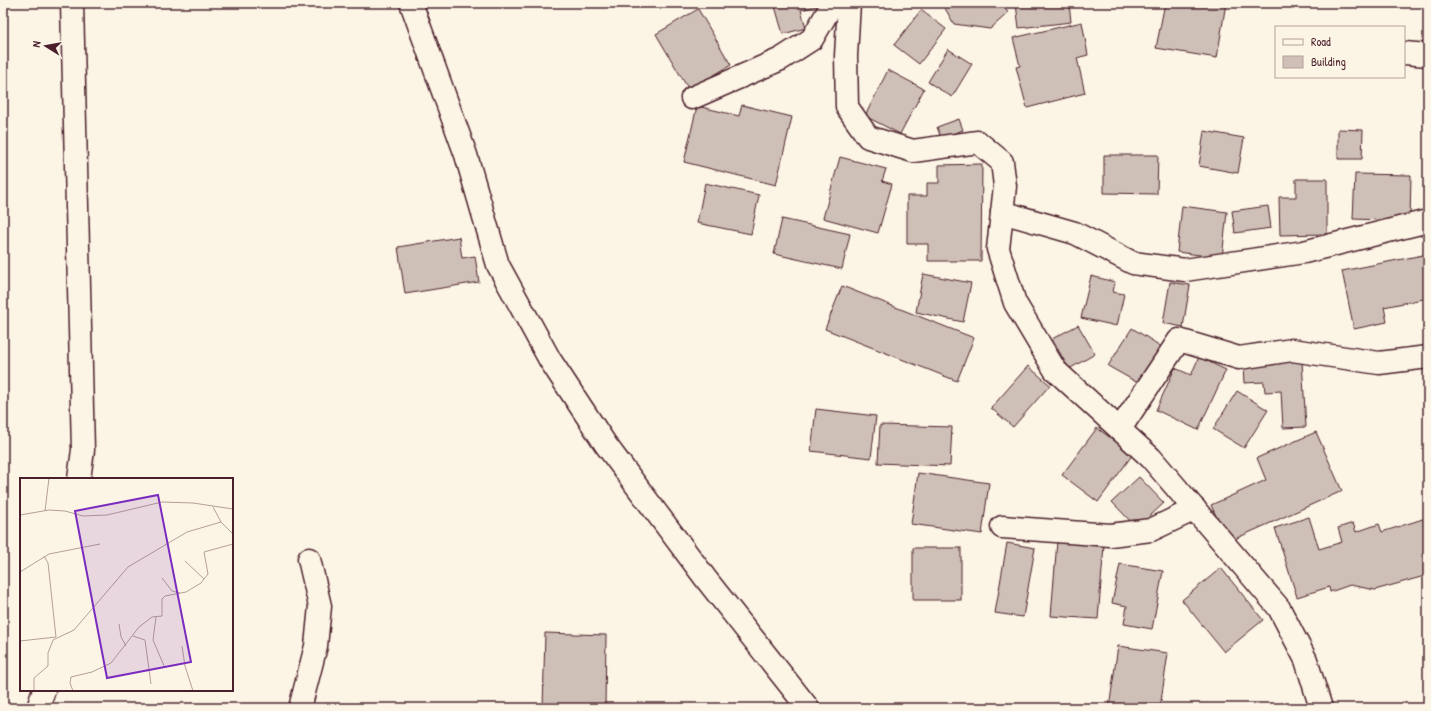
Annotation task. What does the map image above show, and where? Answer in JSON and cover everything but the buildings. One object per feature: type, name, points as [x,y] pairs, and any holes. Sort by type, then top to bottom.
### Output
[{"type":"street","points":[[72,3],[83,450],[79,478]]},
{"type":"street","points":[[411,3],[466,155],[498,265],[550,360],[606,445],[706,579],[808,708]]},
{"type":"street","points":[[692,98],[781,59],[812,39],[833,3]]},
{"type":"street","points":[[849,3],[846,56],[847,107],[868,137],[913,151],[978,142],[1002,162],[1005,186],[998,249],[1015,303],[1055,370],[1151,458],[1279,608],[1306,660],[1321,708]]},
{"type":"street","points":[[1405,53],[1428,55]]},
{"type":"street","points":[[1002,212],[1075,233],[1134,263],[1185,270],[1304,252],[1428,221]]},
{"type":"street","points":[[1120,430],[1179,340],[1239,358],[1292,350],[1379,363],[1428,357]]},
{"type":"street","points":[[1002,527],[1110,535],[1151,530],[1195,509]]},
{"type":"street","points":[[300,708],[316,646],[320,606],[309,559]]},
{"type":"street","points":[[38,708],[44,691]]}]
